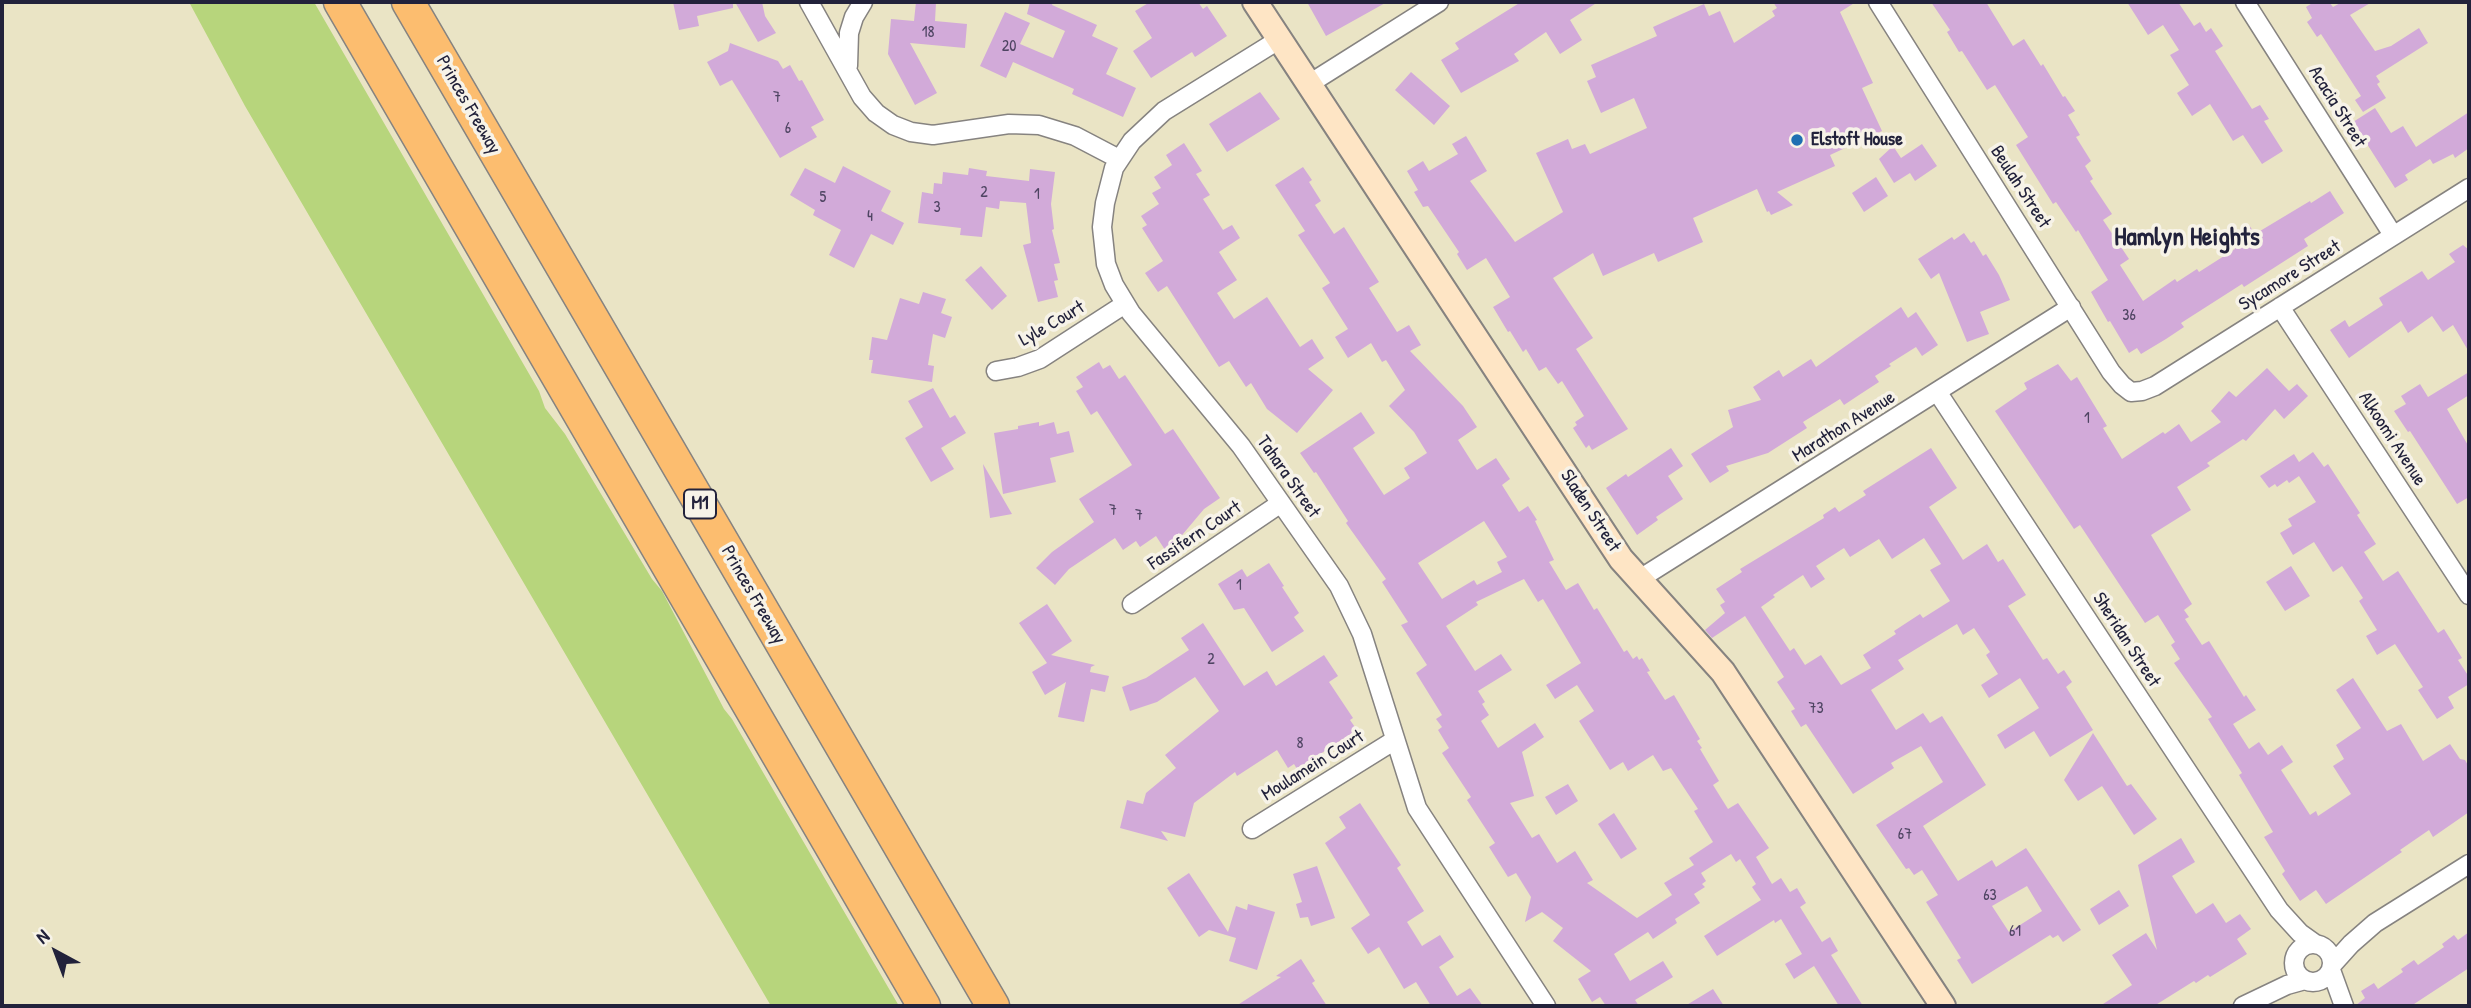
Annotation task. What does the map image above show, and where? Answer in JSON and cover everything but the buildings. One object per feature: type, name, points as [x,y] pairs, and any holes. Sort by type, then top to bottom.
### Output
[{"type":"highway","points":[[340,2],[924,1006]]},
{"type":"highway","name":"Princes Freeway","points":[[408,2],[993,1006]]},
{"type":"street","points":[[809,2],[862,97],[876,113],[893,125],[911,132],[933,135],[1009,124],[1039,125],[1075,136],[1119,159]]},
{"type":"street","points":[[851,76],[847,56],[849,33],[863,2]]},
{"type":"street","name":"Sladen Street","points":[[1255,2],[1616,552],[1638,580],[1723,672],[1943,1006]]},
{"type":"street","points":[[1309,84],[1439,2]]},
{"type":"street","name":"Beulah Street","points":[[1878,2],[2111,372],[2131,391]]},
{"type":"street","name":"Acacia Street","points":[[2245,2],[2393,235]]},
{"type":"street","name":"Tahara Street","points":[[1280,40],[1155,118],[1132,141],[1119,159],[1105,203],[1102,238],[1110,276],[1125,304],[1241,446],[1339,586],[1362,634],[1417,808],[1546,1006]]},
{"type":"street","name":"Sycamore Street","points":[[2131,391],[2142,391],[2155,386],[2469,188]]},
{"type":"street","name":"Lyle Court","points":[[996,370],[1018,367],[1040,359],[1125,304]]},
{"type":"street","name":"Marathon Avenue","points":[[1638,580],[2071,307]]},
{"type":"street","name":"Alkoomi Avenue","points":[[2280,307],[2469,595]]},
{"type":"street","name":"Sheridan Street","points":[[1938,393],[2279,910],[2300,933],[2317,944]]},
{"type":"street","name":"Fassifern Court","points":[[1132,604],[1281,503]]},
{"type":"street","name":"Moulamein Court","points":[[1252,829],[1395,740]]},
{"type":"street","points":[[2244,1005],[2281,976],[2303,946],[2348,936],[2375,923],[2469,863]]},
{"type":"street","name":"Sheridan Street","points":[[2279,910],[2295,958]]},
{"type":"street","points":[[2244,1005],[2287,985],[2323,979],[2351,944],[2375,923]]},
{"type":"street","points":[[2317,944],[2330,952],[2344,1006]]},
{"type":"street","points":[[2295,958],[2297,972],[2338,1006]]},
{"type":"green space","points":[[189,2],[314,2],[539,391],[545,408],[565,434],[652,579],[662,591],[724,709],[899,1006],[771,1006],[245,106]]},
{"type":"place","name":"Elstoft House","points":[[1797,140]]},
{"type":"district","name":"Hamlyn Heights","points":[[2187,238]]}]
